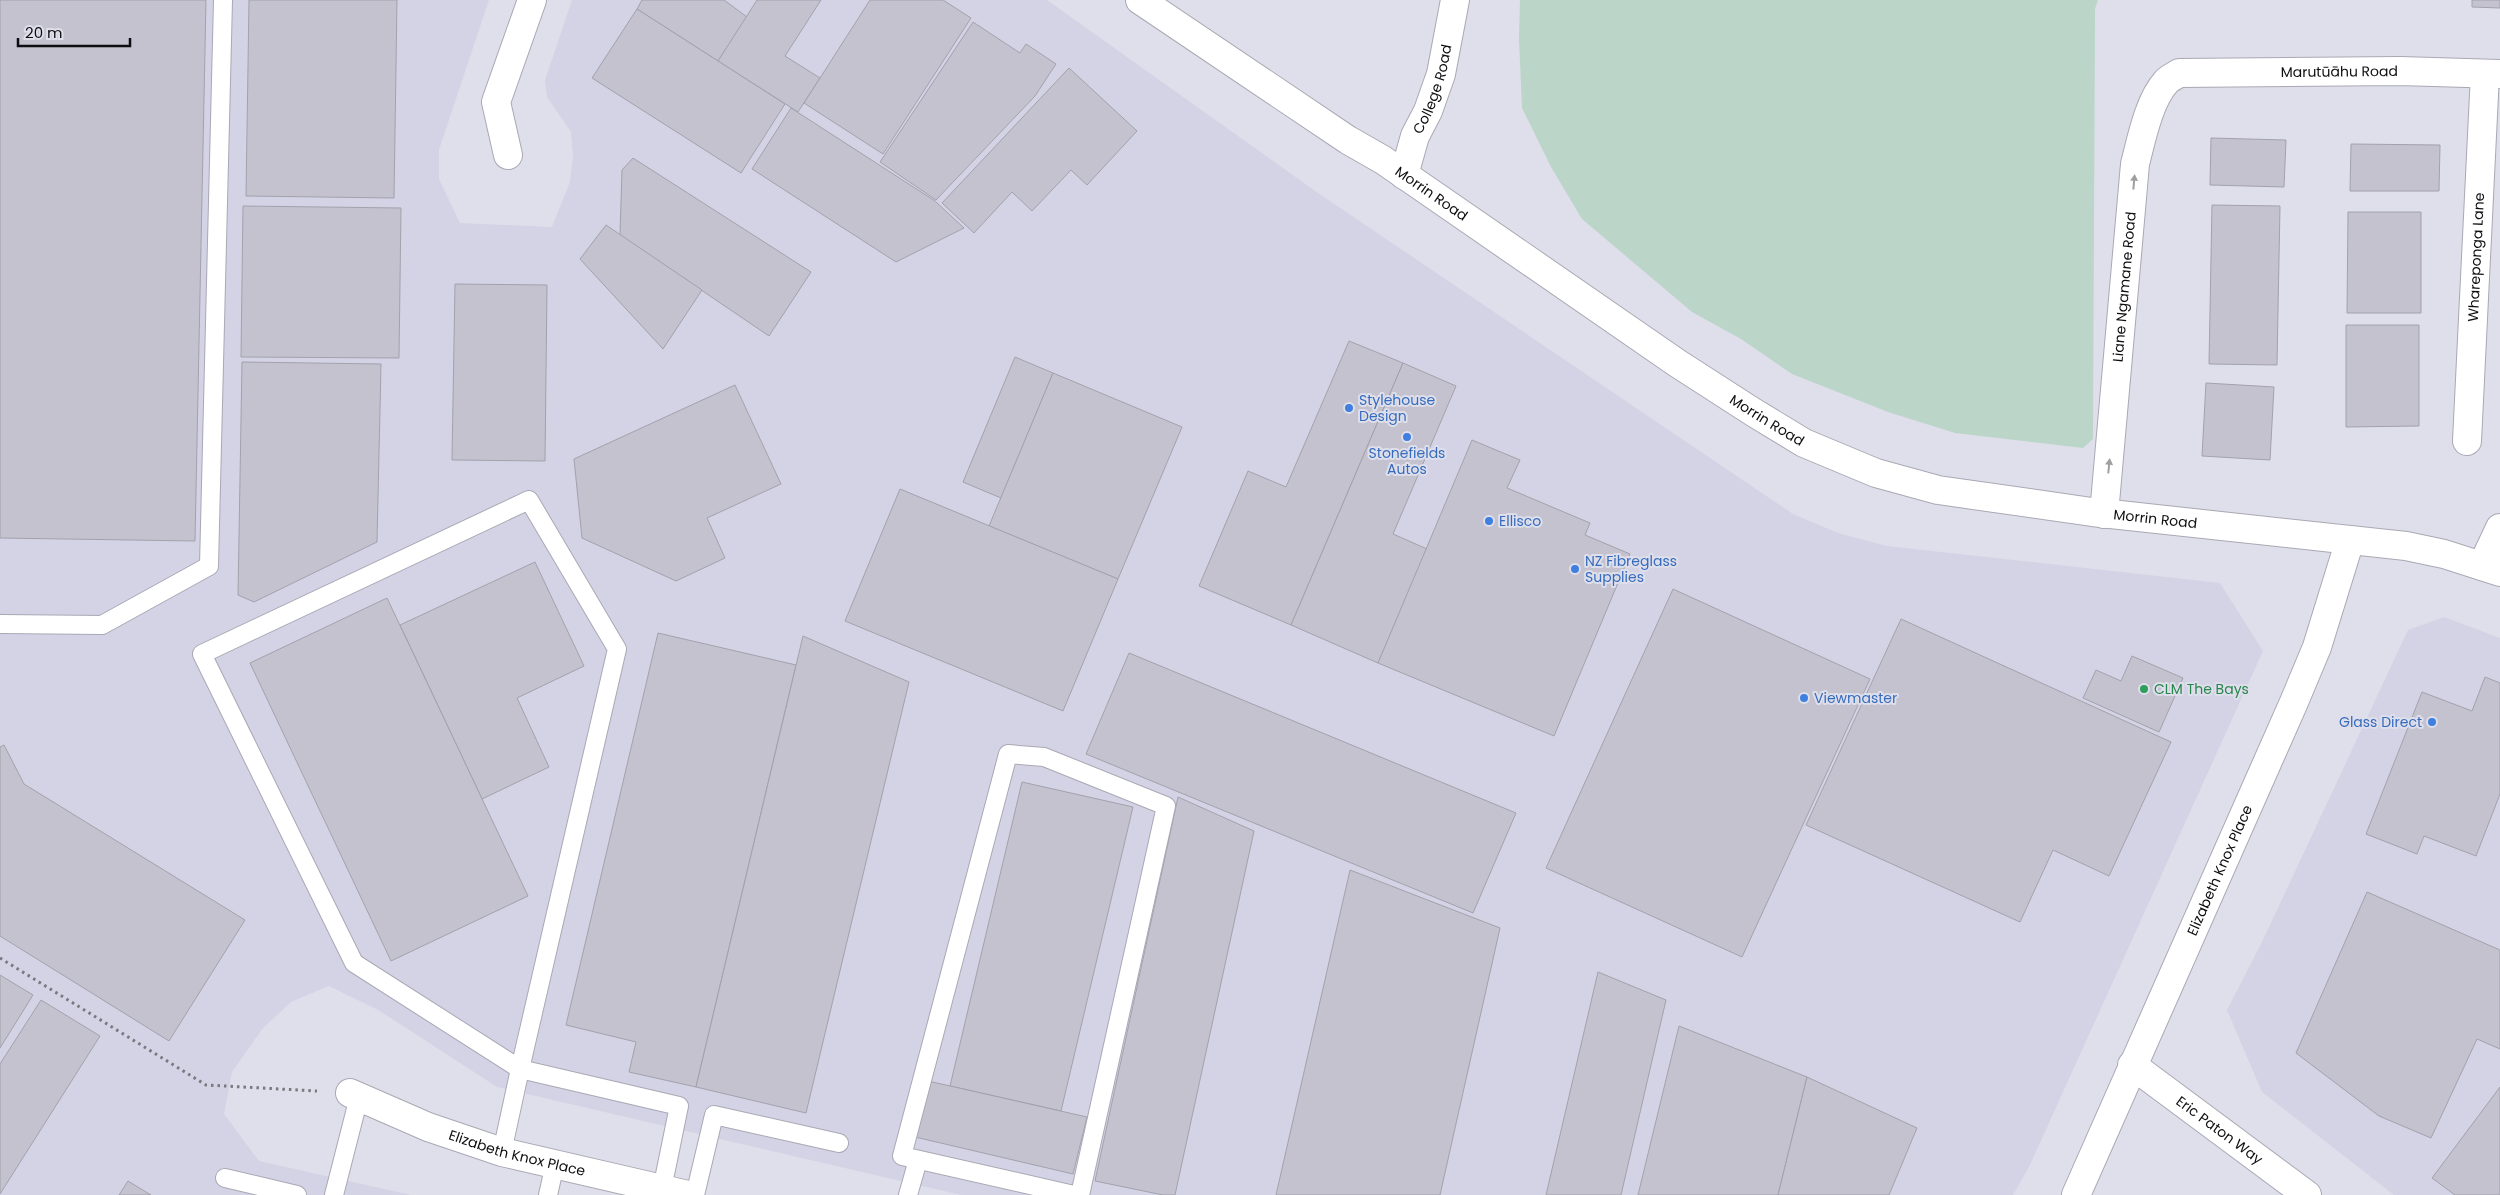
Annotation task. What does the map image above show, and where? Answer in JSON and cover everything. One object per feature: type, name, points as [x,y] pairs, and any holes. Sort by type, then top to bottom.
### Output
[{"type":"street","points":[[508,155],[496,102],[532,0]]},
{"type":"street","name":"Morrin Road","points":[[1140,0],[1404,175],[1677,363],[1804,443],[1876,473],[1929,488],[2104,514],[2406,546],[2491,569]]},
{"type":"street","name":"College Road","points":[[1404,175],[1415,136],[1428,111],[1442,74],[1455,0]]},
{"type":"street","name":"Marutūāhu Road","points":[[2179,73],[2400,71],[2493,74]]},
{"type":"street","name":"Liane Ngamane Road","points":[[2104,514],[2135,164],[2143,134],[2156,99],[2166,82],[2179,73]]},
{"type":"street","name":"Whareponga Lane","points":[[2467,441],[2493,74]]},
{"type":"street","points":[[2491,569],[2500,528]]},
{"type":"street","name":"Elizabeth Knox Place","points":[[2076,1195],[2309,665],[2350,540]]},
{"type":"street","name":"Eric Paton Way","points":[[2132,1065],[2307,1195]]},
{"type":"street","name":"Elizabeth Knox Place","points":[[355,1095],[428,1126],[502,1152],[688,1195]]},
{"type":"lane","points":[[0,624],[102,625],[209,566],[223,0]]},
{"type":"lane","points":[[502,1152],[520,1069],[617,649],[529,500],[202,654],[354,964],[520,1069],[679,1106],[662,1189]]},
{"type":"lane","points":[[1008,754],[1044,757],[1166,806],[1072,1195],[918,1160],[902,1156],[1008,754]]},
{"type":"lane","points":[[334,1195],[355,1095]]},
{"type":"lane","points":[[695,1195],[714,1115],[839,1143]]},
{"type":"lane","points":[[908,1195],[918,1160]]},
{"type":"lane","points":[[548,1195],[555,1164]]},
{"type":"lane","points":[[225,1178],[297,1195]]},
{"type":"path","points":[[0,958],[206,1085],[355,1095]]},
{"type":"shaded area","points":[[0,0],[489,0],[439,150],[439,179],[460,223],[552,227],[570,182],[573,156],[571,132],[547,97],[545,80],[572,0],[1047,0],[1318,193],[1793,514],[1838,533],[1887,546],[2220,583],[2263,651],[2029,1167],[2013,1195],[961,1195],[497,1087],[380,1011],[329,986],[291,1002],[263,1028],[232,1072],[224,1114],[259,1161],[411,1195],[0,1195]]},
{"type":"shaded area","points":[[2444,617],[2500,638],[2500,1195],[2394,1195],[2262,1092],[2227,1010],[2262,942],[2408,630]]},
{"type":"green space","points":[[1520,0],[2098,0],[2095,9],[2093,439],[2083,448],[1955,433],[1888,412],[1792,374],[1741,339],[1692,312],[1582,219],[1551,167],[1522,108],[1519,39]]},
{"type":"building","points":[[0,0],[206,0],[195,541],[0,538]]},
{"type":"building","points":[[249,0],[397,0],[394,198],[246,196]]},
{"type":"building","points":[[642,0],[724,0],[747,17],[718,61],[637,9]]},
{"type":"building","points":[[757,0],[821,0],[785,56],[820,78],[798,112],[718,61]]},
{"type":"building","points":[[870,0],[943,0],[971,18],[883,154],[804,103]]},
{"type":"building","points":[[2472,0],[2500,0],[2500,8],[2472,7]]},
{"type":"building","points":[[637,9],[785,104],[741,173],[592,78]]},
{"type":"building","points":[[973,22],[1020,53],[1026,44],[1056,64],[1035,96],[936,200],[880,162]]},
{"type":"building","points":[[1069,68],[1137,131],[1087,185],[1071,170],[1032,211],[1012,192],[974,233],[942,203]]},
{"type":"building","points":[[791,108],[935,201],[964,228],[896,262],[752,169]]},
{"type":"building","points":[[2211,138],[2286,140],[2284,187],[2210,185]]},
{"type":"building","points":[[2351,144],[2440,145],[2439,191],[2350,191]]},
{"type":"building","points":[[633,158],[811,272],[769,336],[620,235],[622,170]]},
{"type":"building","points":[[2212,205],[2280,206],[2277,365],[2209,364]]},
{"type":"building","points":[[243,206],[401,208],[399,358],[241,357]]},
{"type":"building","points":[[2348,212],[2421,212],[2421,313],[2347,313]]},
{"type":"building","points":[[606,225],[702,290],[663,349],[580,259]]},
{"type":"building","points":[[455,284],[547,285],[545,461],[452,460]]},
{"type":"building","points":[[2346,325],[2419,325],[2419,426],[2346,427]]},
{"type":"building","points":[[1349,341],[1403,363],[1291,625],[1199,586],[1248,471],[1286,487]]},
{"type":"building","points":[[1015,357],[1053,373],[1001,498],[963,482]]},
{"type":"building","points":[[242,362],[381,364],[377,542],[254,602],[238,595]]},
{"type":"building","points":[[1403,363],[1456,386],[1393,534],[1427,549],[1378,663],[1291,625]]},
{"type":"building","points":[[1053,373],[1182,427],[1118,579],[989,526]]},
{"type":"building","points":[[2206,383],[2274,387],[2270,460],[2202,456]]},
{"type":"building","points":[[735,385],[781,484],[707,518],[725,558],[676,581],[582,538],[574,459]]},
{"type":"building","points":[[1472,440],[1520,460],[1507,488],[1590,523],[1585,535],[1630,554],[1554,736],[1378,663]]},
{"type":"building","points":[[900,489],[1118,579],[1063,711],[845,621]]},
{"type":"building","points":[[535,562],[584,666],[517,698],[549,767],[482,799],[400,625]]},
{"type":"building","points":[[1673,589],[1870,679],[1742,957],[1546,868]]},
{"type":"building","points":[[387,598],[528,896],[391,961],[250,663]]},
{"type":"building","points":[[1901,619],[2171,742],[2109,876],[2053,850],[2020,922],[1806,825]]},
{"type":"building","points":[[658,633],[796,665],[696,1087],[629,1072],[636,1042],[566,1025]]},
{"type":"building","points":[[803,636],[909,682],[806,1113],[696,1087]]},
{"type":"building","points":[[1129,653],[1516,813],[1473,913],[1086,754]]},
{"type":"building","points":[[2132,656],[2183,678],[2159,732],[2083,698],[2096,670],[2121,681]]},
{"type":"building","points":[[2485,677],[2500,683],[2500,794],[2476,856],[2424,836],[2417,854],[2366,834],[2422,692],[2472,711]]},
{"type":"building","points":[[4,745],[24,784],[245,920],[169,1041],[0,936],[0,747]]},
{"type":"building","points":[[1022,782],[1133,807],[1061,1111],[950,1086]]},
{"type":"building","points":[[1178,797],[1254,831],[1175,1195],[1163,1195],[1095,1181]]},
{"type":"building","points":[[1350,870],[1500,928],[1440,1195],[1276,1195]]},
{"type":"building","points":[[2367,892],[2500,950],[2500,1049],[2477,1039],[2431,1138],[2379,1116],[2296,1053]]},
{"type":"building","points":[[1598,972],[1666,1000],[1621,1195],[1546,1195]]},
{"type":"building","points":[[0,975],[33,995],[0,1048]]},
{"type":"building","points":[[41,1000],[100,1036],[0,1194],[0,1064]]},
{"type":"building","points":[[1679,1026],[1807,1077],[1778,1195],[1638,1195]]},
{"type":"building","points":[[1807,1077],[1917,1128],[1889,1195],[1778,1195]]},
{"type":"building","points":[[928,1081],[1087,1117],[1073,1174],[915,1137]]},
{"type":"building","points":[[2500,1087],[2500,1195],[2455,1195],[2432,1178]]},
{"type":"building","points":[[128,1181],[151,1195],[119,1195]]},
{"type":"place","name":"Stylehouse Design","points":[[1349,408]]},
{"type":"place","name":"Stonefields Autos","points":[[1407,437]]},
{"type":"place","name":"Ellisco","points":[[1489,521]]},
{"type":"place","name":"NZ Fibreglass Supplies","points":[[1575,569]]},
{"type":"place","name":"CLM The Bays","points":[[2144,689]]},
{"type":"place","name":"Viewmaster","points":[[1804,698]]},
{"type":"place","name":"Glass Direct","points":[[2432,722]]}]
